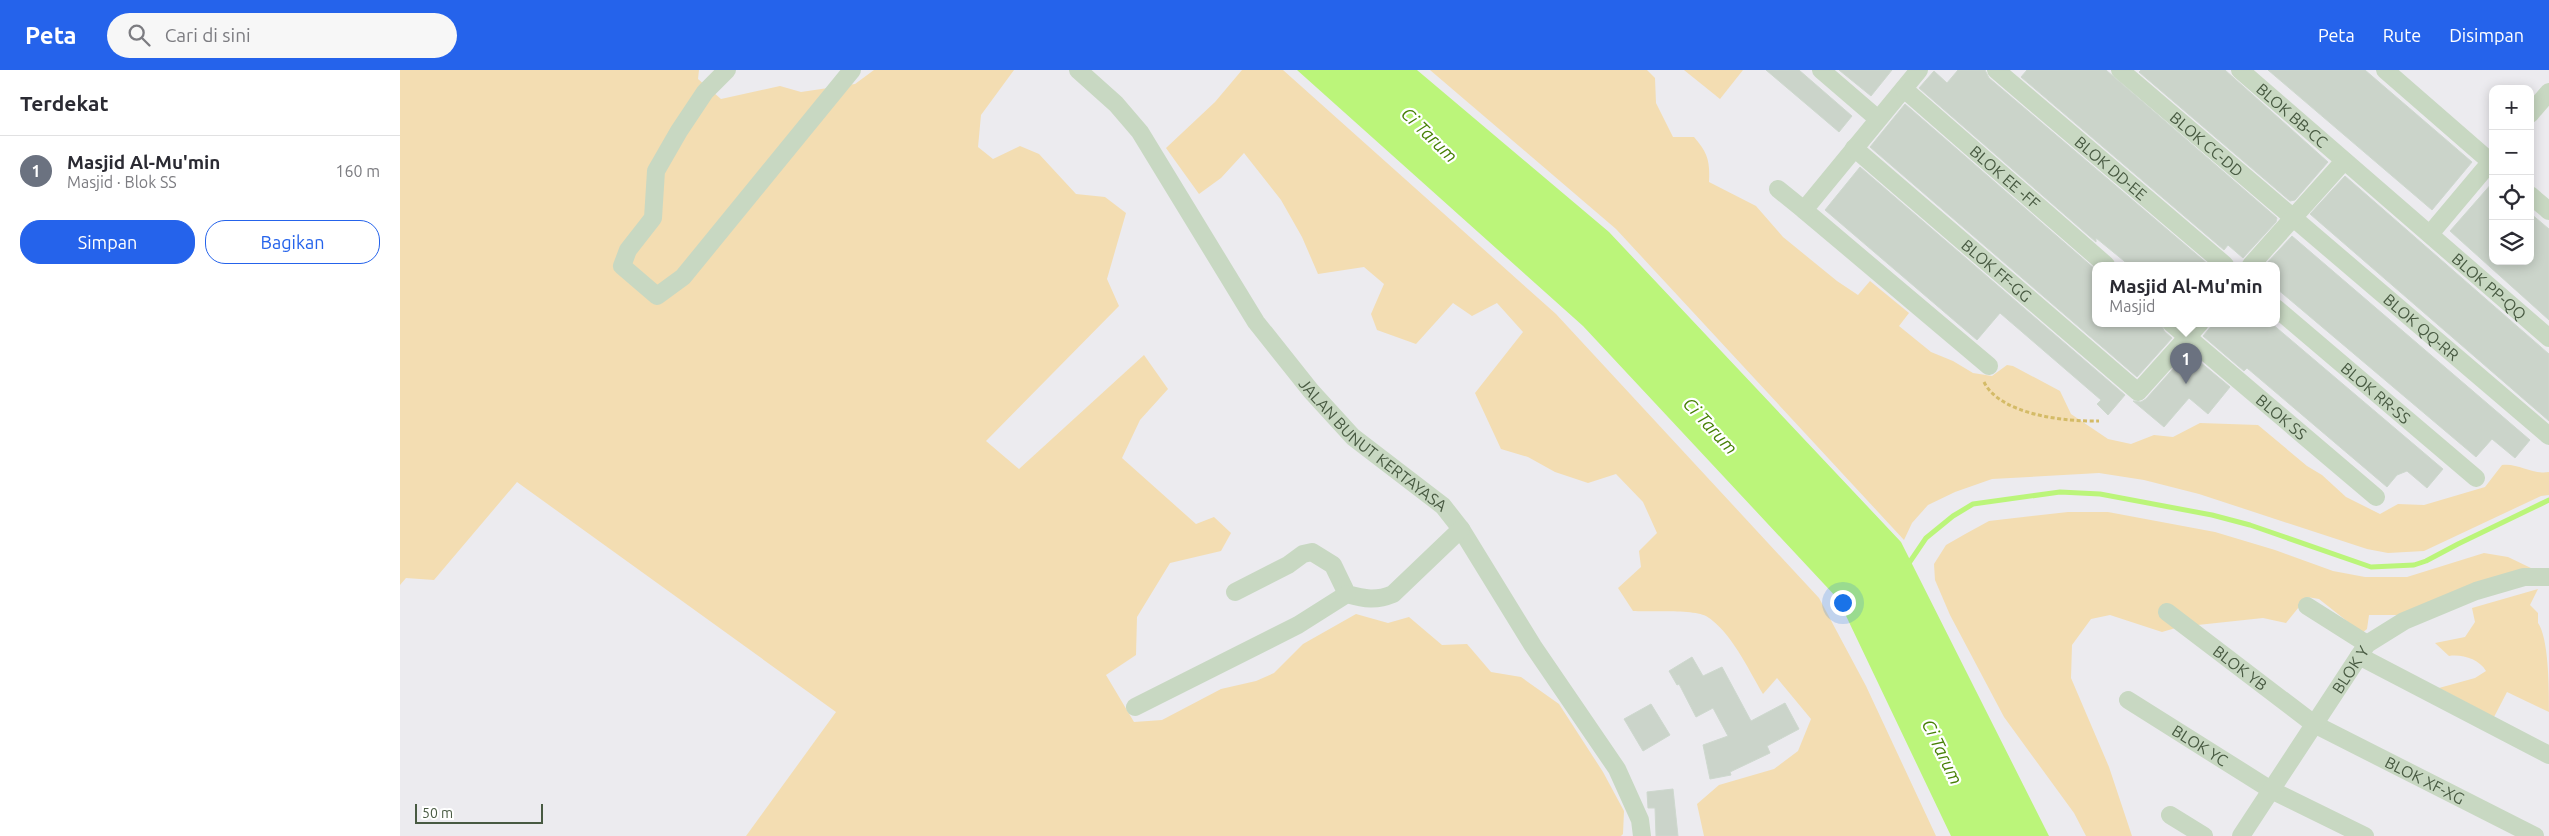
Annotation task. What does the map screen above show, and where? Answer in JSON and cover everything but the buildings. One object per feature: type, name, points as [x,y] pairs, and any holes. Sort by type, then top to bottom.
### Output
[{"type":"street","points":[[727,70],[705,92],[679,131],[656,171],[653,218],[628,250],[622,266],[657,296],[684,277],[851,72]]},
{"type":"street","name":"JALAN BUNUT KERTAYASA","points":[[1078,70],[1116,104],[1140,132],[1256,322],[1323,406],[1353,437],[1443,506],[1461,529],[1533,646],[1617,769],[1640,820],[1642,836]]},
{"type":"street","points":[[1821,70],[1878,119]]},
{"type":"street","points":[[1804,210],[1919,70]]},
{"type":"street","name":"BLOK DD-EE","points":[[1996,70],[2221,262]]},
{"type":"street","name":"BLOK CC-DD","points":[[2120,70],[2293,218]]},
{"type":"street","name":"BLOK BB-CC","points":[[2240,70],[2430,234]]},
{"type":"street","points":[[2385,70],[2489,159]]},
{"type":"street","name":"BLOK EE -FF","points":[[1904,89],[2103,262]]},
{"type":"street","points":[[2534,109],[2549,92]]},
{"type":"street","name":"BLOK FF-GG","points":[[1854,148],[2138,392],[2188,337]]},
{"type":"street","points":[[2254,262],[2344,161]]},
{"type":"street","points":[[2430,234],[2489,165]]},
{"type":"street","points":[[1778,188],[1989,366]]},
{"type":"street","points":[[2534,198],[2549,211]]},
{"type":"street","name":"BLOK QQ-RR","points":[[2293,218],[2549,436]]},
{"type":"street","name":"BLOK PP-QQ","points":[[2430,234],[2549,338]]},
{"type":"street","name":"BLOK RR-SS","points":[[2280,311],[2476,478]]},
{"type":"street","points":[[2176,327],[2188,337],[2197,327]]},
{"type":"street","name":"BLOK SS","points":[[2188,337],[2376,497]]},
{"type":"street","points":[[1136,707],[1298,625],[1347,594],[1369,600],[1382,599],[1393,594],[1461,529]]},
{"type":"street","points":[[1235,592],[1288,565],[1303,554],[1312,552],[1333,565],[1347,594]]},
{"type":"street","name":"BLOK Y","points":[[2241,836],[2363,650],[2404,621],[2493,585],[2524,577],[2549,577]]},
{"type":"street","points":[[2307,606],[2363,650],[2549,755]]},
{"type":"street","name":"BLOK YB","points":[[2167,612],[2314,724]]},
{"type":"street","name":"BLOK YC","points":[[2128,700],[2271,790],[2365,836]]},
{"type":"street","name":"BLOK XF-XG","points":[[2314,724],[2535,836]]},
{"type":"street","points":[[2170,815],[2204,836]]},
{"type":"path","points":[[1975,354],[1982,378],[1994,396],[2029,413],[2048,418],[2099,421]]},
{"type":"shaded area","points":[[400,70],[699,70],[698,79],[721,99],[780,86],[801,92],[855,84],[874,70],[1014,70],[981,115],[978,147],[993,159],[1020,146],[1039,154],[1076,194],[1105,197],[1126,213],[1107,279],[1119,306],[986,441],[1019,469],[1144,355],[1168,389],[1140,420],[1122,458],[1196,524],[1214,517],[1231,533],[1221,551],[1170,563],[1137,617],[1136,655],[1106,675],[1134,722],[1162,720],[1221,689],[1256,681],[1274,673],[1303,644],[1356,614],[1388,623],[1409,617],[1442,645],[1467,644],[1491,672],[1521,677],[1559,704],[1603,772],[1624,811],[1623,834],[1621,836],[746,836],[836,712],[517,482],[434,580],[406,578],[400,585]]},
{"type":"shaded area","points":[[1242,70],[1283,70],[1556,314],[1819,598],[1866,686],[1936,836],[1704,836],[1697,804],[1719,785],[1774,769],[1798,751],[1811,719],[1777,678],[1763,694],[1731,641],[1706,616],[1691,612],[1633,611],[1618,588],[1641,567],[1639,551],[1657,533],[1643,502],[1616,474],[1588,483],[1555,472],[1528,457],[1501,449],[1475,393],[1523,332],[1497,303],[1472,316],[1453,303],[1416,344],[1377,330],[1371,314],[1384,284],[1364,267],[1318,274],[1302,237],[1281,200],[1244,153],[1221,178],[1199,194],[1166,148],[1215,102]]},
{"type":"shaded area","points":[[1430,70],[1647,70],[1655,78],[1656,103],[1673,137],[1694,137],[1705,153],[1709,168],[1709,182],[1756,206],[1783,237],[1837,281],[1858,295],[1870,281],[1909,313],[1899,326],[1931,352],[1953,361],[1973,373],[1992,376],[2007,365],[2013,366],[2060,391],[2071,414],[2108,439],[2131,444],[2154,435],[2173,437],[2200,423],[2258,425],[2307,466],[2322,475],[2346,497],[2380,514],[2398,504],[2424,505],[2485,487],[2502,465],[2537,472],[2549,472],[2549,495],[2541,496],[2424,551],[2388,553],[2367,549],[2199,494],[2144,480],[2099,473],[1992,479],[1955,492],[1928,505],[1912,523],[1904,540],[1616,229]]},
{"type":"shaded area","points":[[1684,70],[1743,70],[1720,99]]},
{"type":"shaded area","points":[[2068,512],[2108,512],[2215,532],[2275,550],[2333,571],[2365,577],[2407,577],[2484,553],[2508,557],[2533,569],[2398,615],[2369,615],[2367,629],[2362,633],[2319,599],[2307,597],[2286,623],[2263,618],[2179,627],[2162,632],[2110,615],[2091,619],[2072,645],[2071,678],[2109,767],[2132,836],[2086,836],[2074,813],[2004,717],[1950,615],[1935,580],[1934,564],[1946,545],[1989,521]]},
{"type":"shaded area","points":[[2538,589],[2530,605],[2538,613],[2538,623],[2544,640],[2548,665],[2549,712],[2507,692],[2494,717],[2439,688],[2475,678],[2486,671],[2475,660],[2459,656],[2449,656],[2435,643],[2465,637],[2475,622],[2472,608]]},
{"type":"water","name":"Ci Tarum","points":[[1297,70],[1417,70],[1609,232],[1901,542],[2049,836],[1951,836],[1838,599],[1583,326]]},
{"type":"waterway","points":[[1907,566],[1926,538],[1953,516],[1973,504],[2060,492],[2100,494],[2212,515],[2250,525],[2371,567],[2414,565],[2426,561],[2549,500]]},
{"type":"place","name":"Masjid Al-Mu'min","points":[[2186,384]]}]
